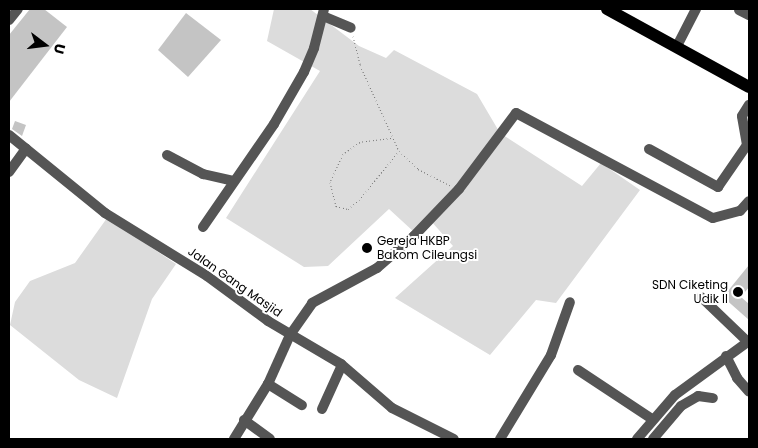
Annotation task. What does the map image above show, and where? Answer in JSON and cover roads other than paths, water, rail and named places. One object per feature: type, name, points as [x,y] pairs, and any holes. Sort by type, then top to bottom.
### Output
[{"type":"main road","points":[[607,9],[677,46],[749,88]]},
{"type":"street","points":[[9,20],[18,9]]},
{"type":"street","points":[[677,46],[696,9]]},
{"type":"street","points":[[739,10],[749,16]]},
{"type":"street","points":[[202,227],[274,124],[304,72],[324,12],[351,28]]},
{"type":"street","points":[[649,149],[718,187],[747,145],[742,116],[749,105]]},
{"type":"street","points":[[234,439],[268,384],[290,335],[316,299],[342,289],[377,268],[459,189],[516,113],[713,218],[740,211],[749,201]]},
{"type":"street","name":"Jalan Gang Masjid","points":[[9,135],[105,213],[206,276],[290,335],[342,365],[392,408],[454,439]]},
{"type":"street","points":[[9,172],[26,149]]},
{"type":"street","points":[[167,155],[204,174],[233,181]]},
{"type":"street","points":[[637,439],[652,419],[676,395],[726,356],[749,341],[701,297]]},
{"type":"street","points":[[500,439],[551,355],[570,302]]},
{"type":"street","points":[[726,356],[737,378],[749,392]]},
{"type":"street","points":[[322,409],[342,365]]},
{"type":"street","points":[[578,370],[652,419]]},
{"type":"street","points":[[268,384],[302,405]]},
{"type":"street","points":[[653,439],[681,406],[698,396],[713,398]]},
{"type":"street","points":[[244,420],[270,439]]},
{"type":"place","name":"Gereja HKBP Bakom Cileungsi","points":[[367,248]]},
{"type":"place","name":"SDN Ciketing Udik II","points":[[738,292]]}]
